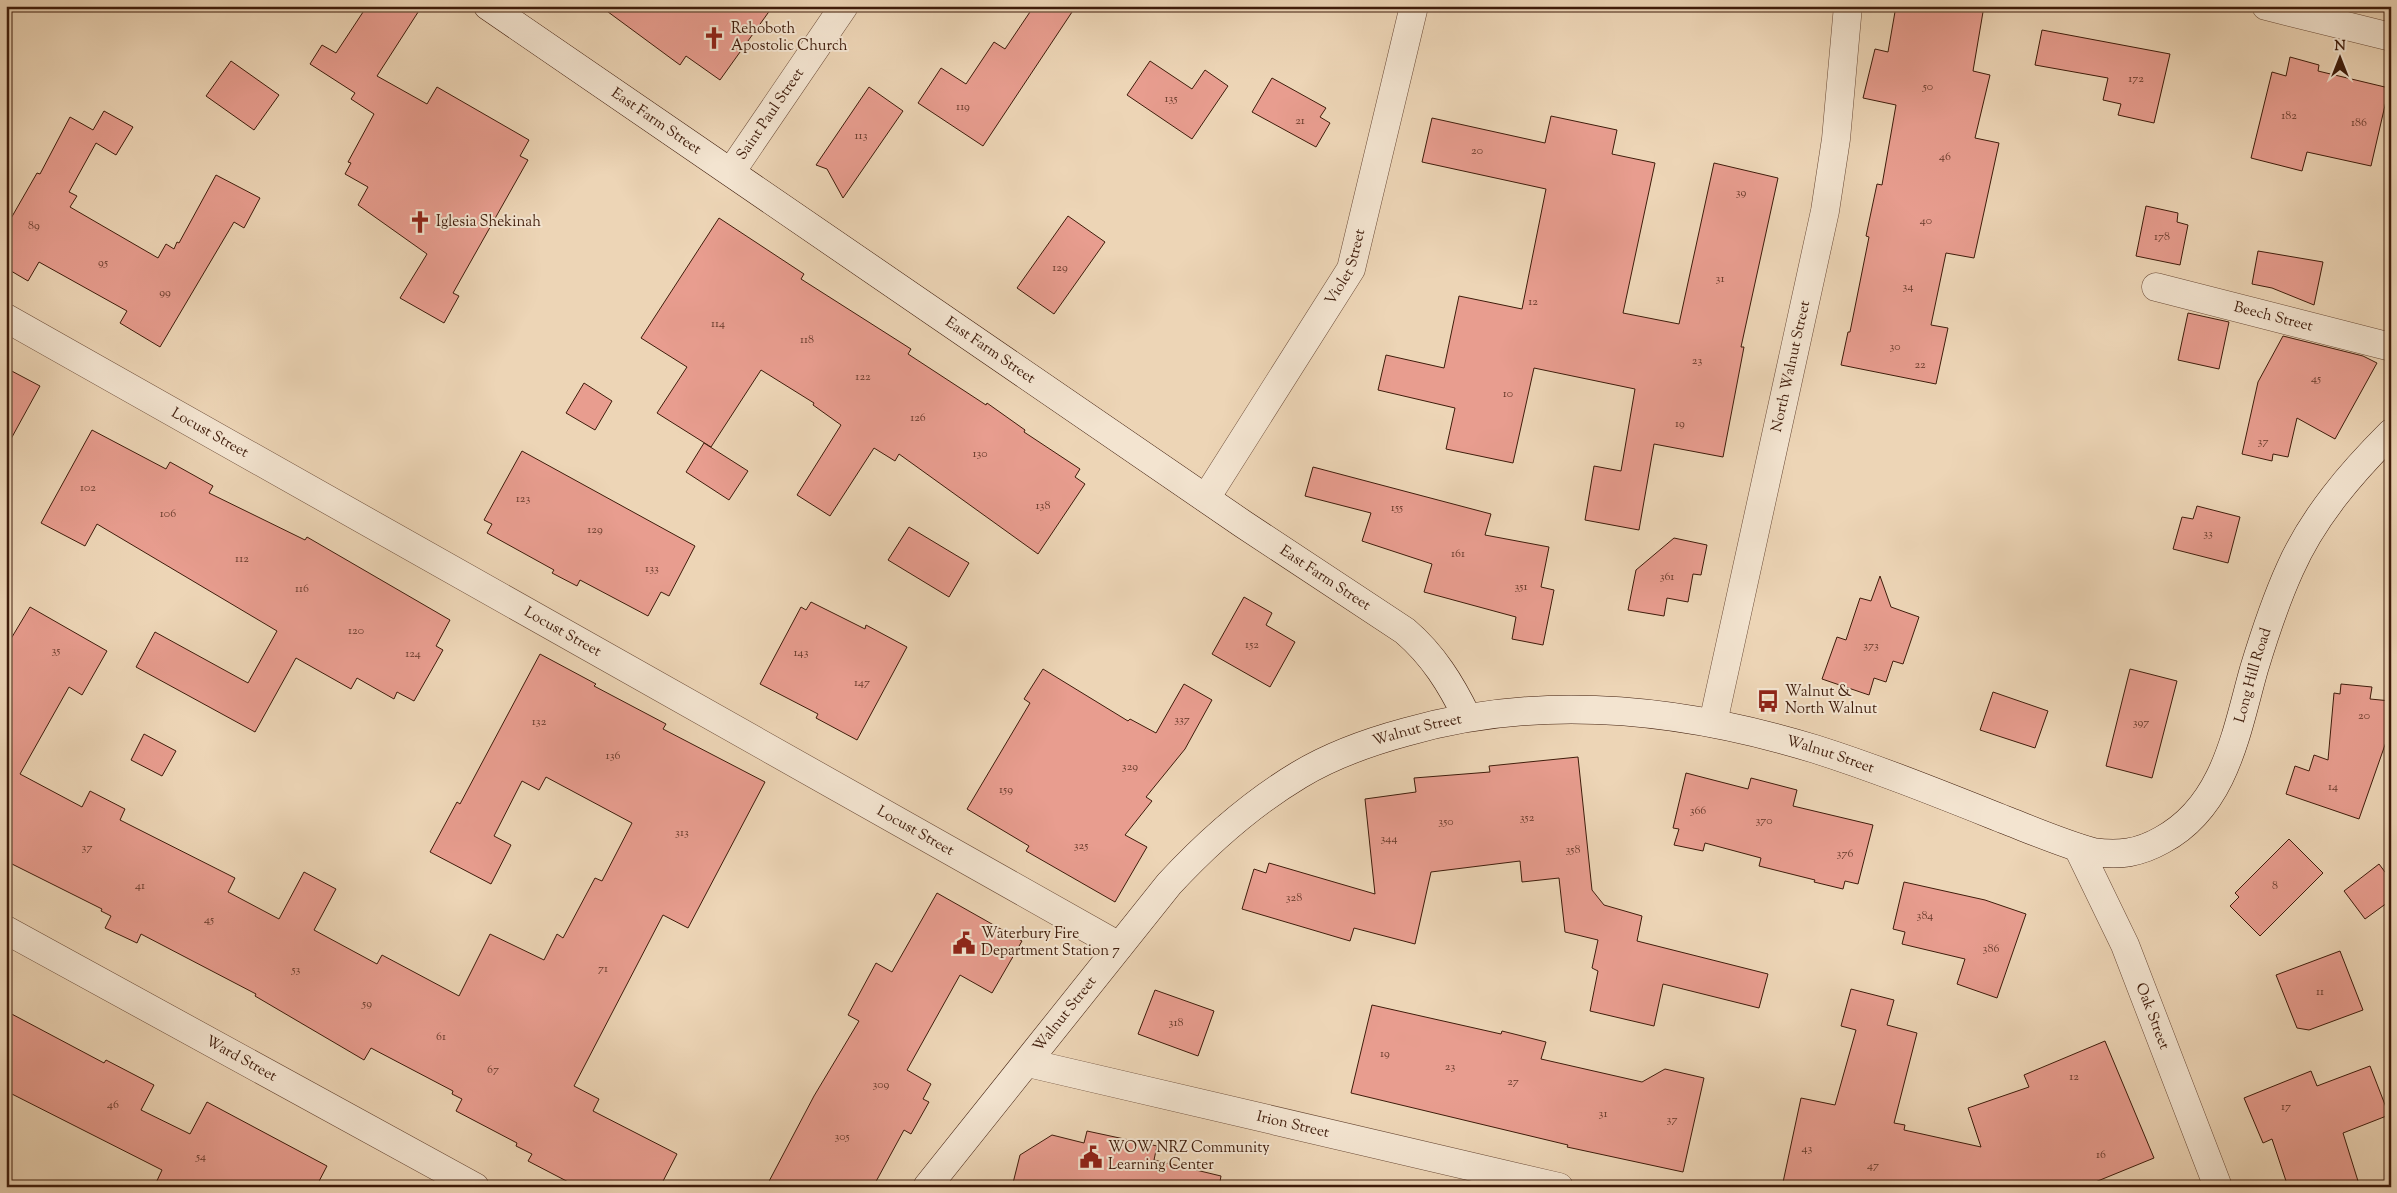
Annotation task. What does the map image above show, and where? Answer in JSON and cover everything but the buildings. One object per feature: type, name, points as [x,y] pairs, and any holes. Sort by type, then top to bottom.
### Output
[{"type":"street","name":"East Farm Street","points":[[488,6],[1206,498],[1405,631],[1420,643],[1435,662],[1452,687],[1467,717]]},
{"type":"street","name":"Saint Paul Street","points":[[731,172],[844,6]]},
{"type":"street","name":"Violet Street","points":[[1206,498],[1352,269],[1414,6]]},
{"type":"street","name":"North Walnut Street","points":[[1713,723],[1825,211],[1836,139],[1848,6]]},
{"type":"street","points":[[2266,6],[2337,15],[2391,37]]},
{"type":"street","name":"Beech Street","points":[[2156,287],[2391,347]]},
{"type":"street","name":"Locust Street","points":[[6,318],[1119,946]]},
{"type":"street","name":"Long Hill Road","points":[[2078,848],[2113,855],[2131,853],[2150,847],[2174,834],[2190,822],[2202,808],[2212,792],[2232,746],[2262,643],[2276,604],[2301,546],[2334,496],[2370,454],[2391,434]]},
{"type":"street","name":"Walnut Street","points":[[927,1187],[1028,1063],[1169,884],[1200,852],[1236,819],[1263,798],[1319,764],[1376,740],[1467,717],[1515,711],[1566,708],[1621,710],[1713,723],[1783,740],[1861,765],[2078,848]]},
{"type":"street","name":"Oak Street","points":[[2078,848],[2125,944],[2218,1187]]},
{"type":"street","name":"Ward Street","points":[[6,930],[475,1187]]},
{"type":"street","name":"Irion Street","points":[[1028,1063],[1559,1187]]},
{"type":"place","name":"Rehoboth Apostolic Church","points":[[714,38]]},
{"type":"place","name":"Iglesia Shekinah","points":[[420,222]]},
{"type":"place","name":"Walnut & North Walnut","points":[[1768,701]]},
{"type":"place","name":"Waterbury Fire Department Station 7","points":[[964,943]]},
{"type":"place","name":"WOW NRZ Community Learning Center","points":[[1091,1157]]}]
